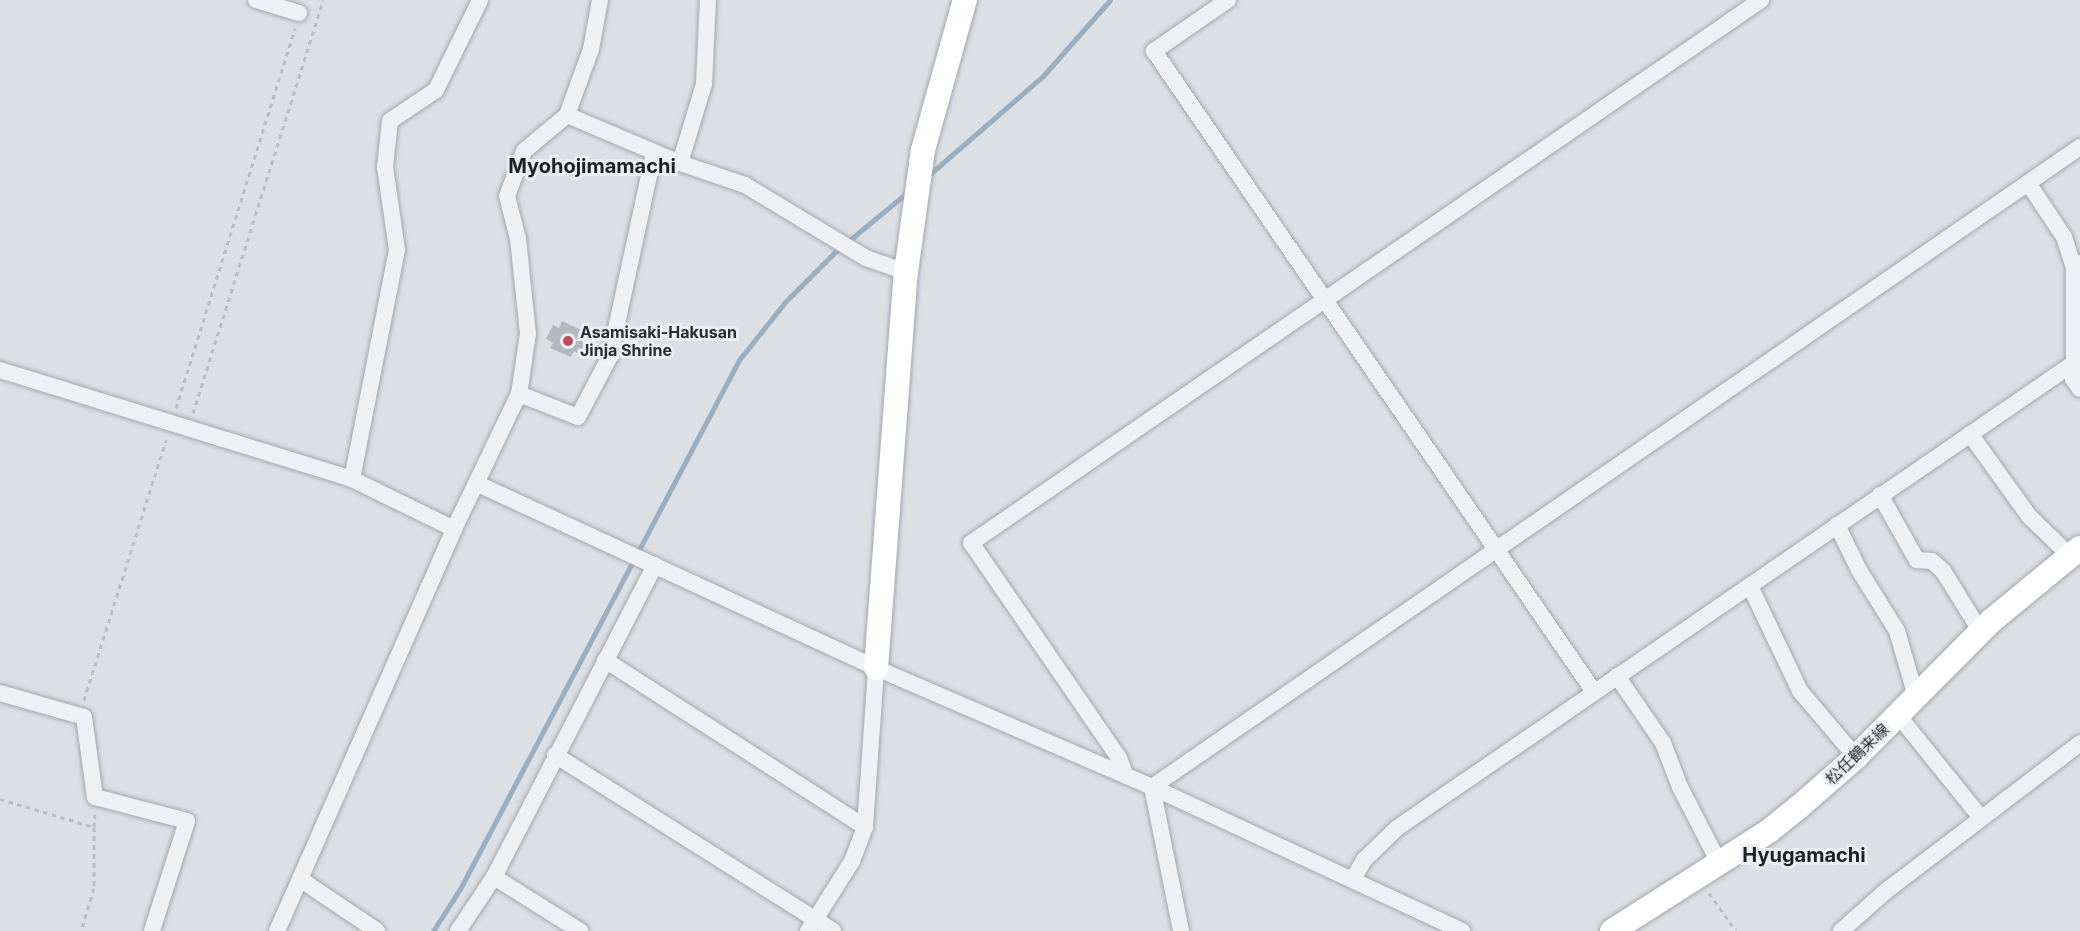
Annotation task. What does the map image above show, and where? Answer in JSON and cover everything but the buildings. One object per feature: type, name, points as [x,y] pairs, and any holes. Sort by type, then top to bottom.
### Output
[{"type":"street","points":[[256,0],[299,13]]},
{"type":"street","points":[[352,479],[397,250],[385,168],[390,121],[436,90],[480,0]]},
{"type":"street","points":[[277,931],[454,529],[519,394],[528,334],[518,239],[507,196],[524,151],[567,115],[591,49],[600,0]]},
{"type":"street","points":[[681,163],[704,84],[708,0]]},
{"type":"street","points":[[812,925],[852,861],[865,827],[906,272],[923,150],[965,0]]},
{"type":"street","points":[[1228,0],[1154,51],[1594,692]]},
{"type":"street","points":[[1126,776],[1119,758],[971,543],[1325,303],[1761,0]]},
{"type":"street","points":[[567,115],[654,153],[745,185],[852,250],[906,272]]},
{"type":"street","points":[[1152,787],[2080,147]]},
{"type":"street","points":[[519,394],[578,417],[610,356],[654,153]]},
{"type":"street","points":[[2028,183],[2064,237],[2077,265],[2077,361],[2073,379],[2080,389]]},
{"type":"street","points":[[1353,879],[1364,860],[1397,828],[2077,361]]},
{"type":"street","points":[[0,370],[352,479],[454,529]]},
{"type":"street","points":[[1970,434],[2029,516],[2075,552]]},
{"type":"street","points":[[476,483],[876,668],[1152,787],[1462,931]]},
{"type":"street","points":[[1880,495],[1917,560],[1932,561],[1943,571],[1981,632]]},
{"type":"street","points":[[1837,525],[1858,570],[1897,630],[1916,697]]},
{"type":"street","name":"松任鶴来線","points":[[1612,931],[1769,831],[1856,757],[1981,632],[2075,552]]},
{"type":"street","points":[[458,931],[494,877],[605,660],[649,562]]},
{"type":"street","points":[[1750,586],[1800,691],[1856,757]]},
{"type":"street","points":[[605,660],[865,827]]},
{"type":"street","points":[[1617,676],[1663,743],[1680,787],[1719,862]]},
{"type":"street","points":[[0,693],[80,713],[84,717],[95,797],[187,821],[152,931]]},
{"type":"street","points":[[1898,715],[1982,819]]},
{"type":"street","points":[[1840,931],[2080,743]]},
{"type":"street","points":[[555,754],[812,925],[833,931]]},
{"type":"street","points":[[1152,787],[1180,931]]},
{"type":"street","points":[[494,877],[580,931]]},
{"type":"street","points":[[300,879],[377,931]]},
{"type":"path","points":[[188,428],[323,0]]},
{"type":"path","points":[[80,713],[299,13]]},
{"type":"path","points":[[0,799],[94,827],[94,888],[81,931]]},
{"type":"path","points":[[1697,876],[1736,931]]},
{"type":"waterway","points":[[931,173],[1043,76],[1110,0]]},
{"type":"waterway","points":[[433,931],[460,889],[739,360],[786,301],[835,252],[903,196]]},
{"type":"place","name":"Asamisaki-Hakusan Jinja Shrine","points":[[568,341]]},
{"type":"district","name":"Myohojimamachi","points":[[592,166]]},
{"type":"district","name":"Hyugamachi","points":[[1804,855]]}]
